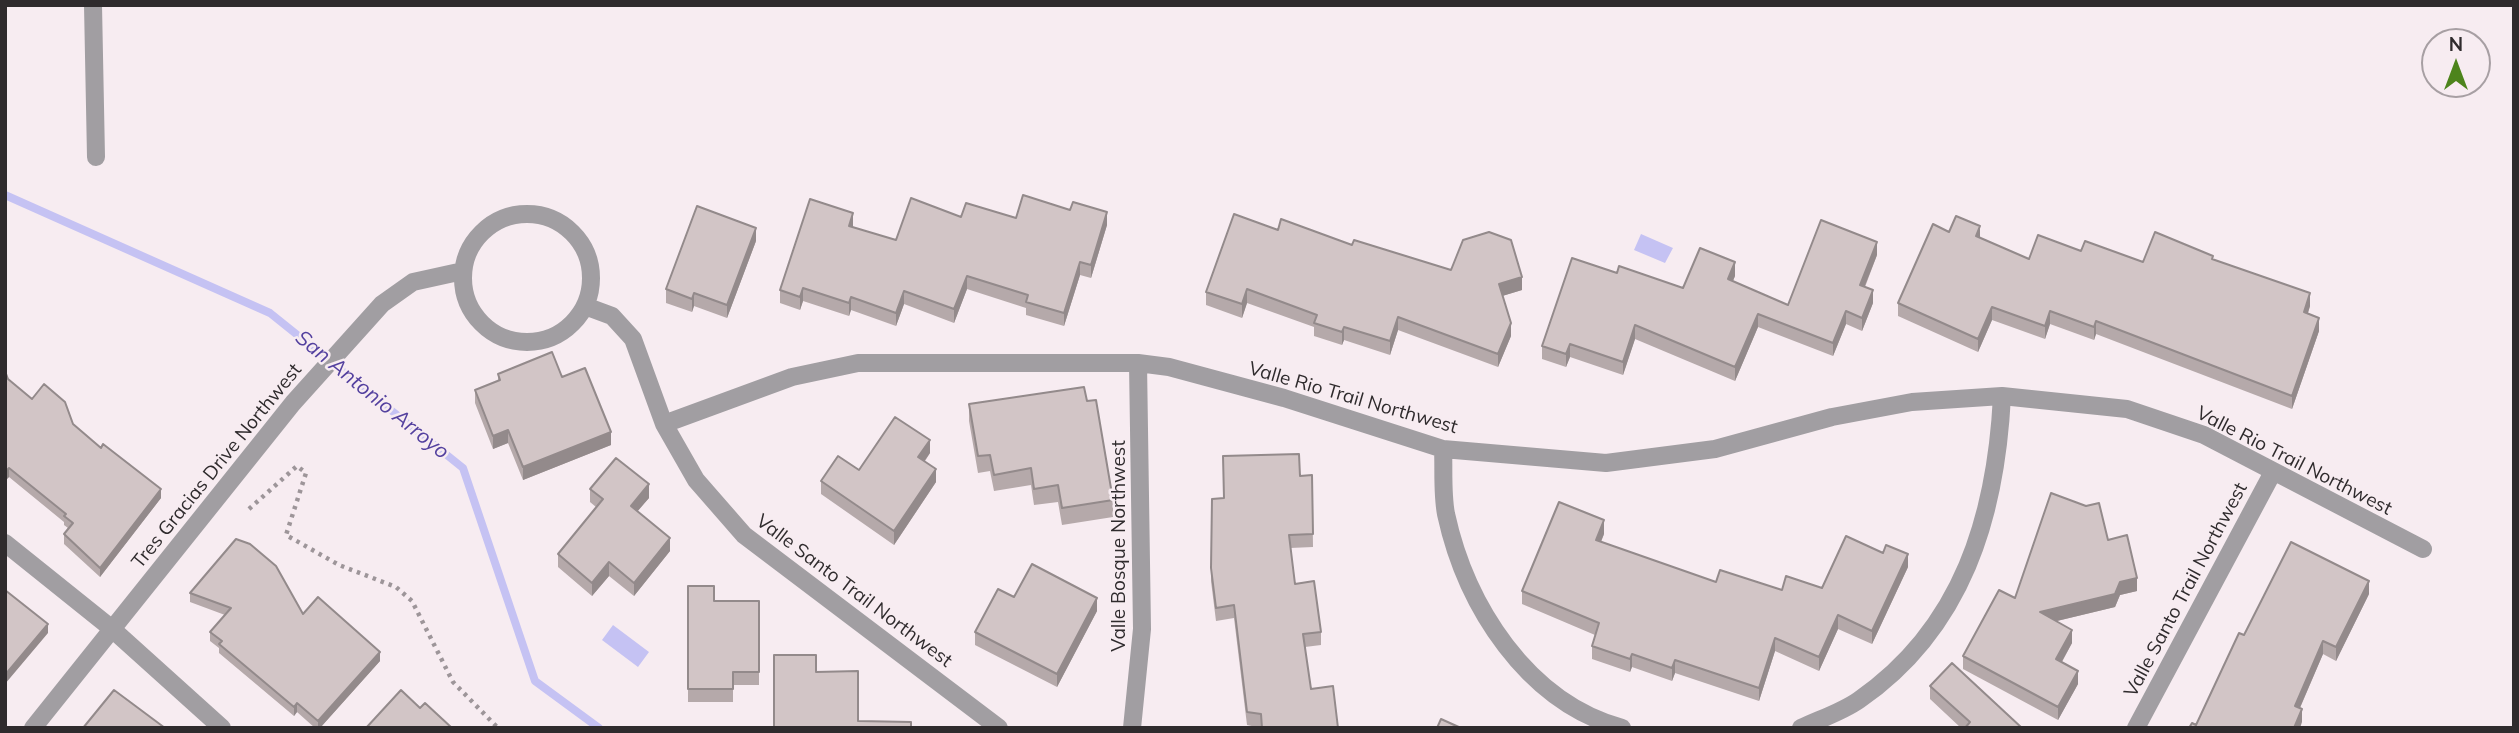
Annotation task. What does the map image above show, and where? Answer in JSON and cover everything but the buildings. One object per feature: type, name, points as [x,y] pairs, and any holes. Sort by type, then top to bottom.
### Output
[{"type":"street","points":[[93,5],[96,157]]},
{"type":"street","points":[[523,214],[551,218],[570,229],[580,241],[590,261],[592,284],[585,306],[572,324],[554,337],[529,343],[506,339],[486,328],[473,313],[464,293],[463,271],[475,241],[482,232],[501,219],[523,214]]},
{"type":"street","name":"Tres Gracias Drive Northwest","points":[[33,728],[293,402],[382,304],[413,282],[463,271]]},
{"type":"street","name":"Valle Santo Trail Northwest","points":[[585,306],[612,316],[633,339],[664,425],[696,480],[744,536],[999,728]]},
{"type":"street","name":"Valle Rio Trail Northwest","points":[[664,425],[792,377],[858,363],[1138,363],[1169,367],[1284,398],[1443,449],[1606,463],[1715,449],[1832,417],[1912,402],[2002,396],[2127,409],[2204,435],[2423,549]]},
{"type":"street","name":"Valle Bosque Northwest","points":[[1132,728],[1142,629],[1138,363]]},
{"type":"street","points":[[1801,728],[1858,701],[1902,663],[1939,618],[1970,562],[1989,509],[1999,456],[2002,396]]},
{"type":"street","points":[[1443,449],[1446,512],[1467,583],[1474,595],[1518,662],[1553,694],[1601,722],[1622,728]]},
{"type":"street","name":"Valle Santo Trail Northwest","points":[[2136,728],[2273,472]]},
{"type":"street","points":[[5,543],[111,628],[222,728]]},
{"type":"path","points":[[249,509],[297,466],[306,473],[286,536],[328,560],[396,587],[412,601],[453,682],[498,728]]},
{"type":"water","points":[[1641,234],[1673,248],[1665,263],[1634,250]]},
{"type":"water","points":[[613,625],[649,652],[638,667],[602,640]]},
{"type":"waterway","name":"San Antonio Arroyo","points":[[5,195],[270,313],[463,468],[535,681],[599,728]]}]
